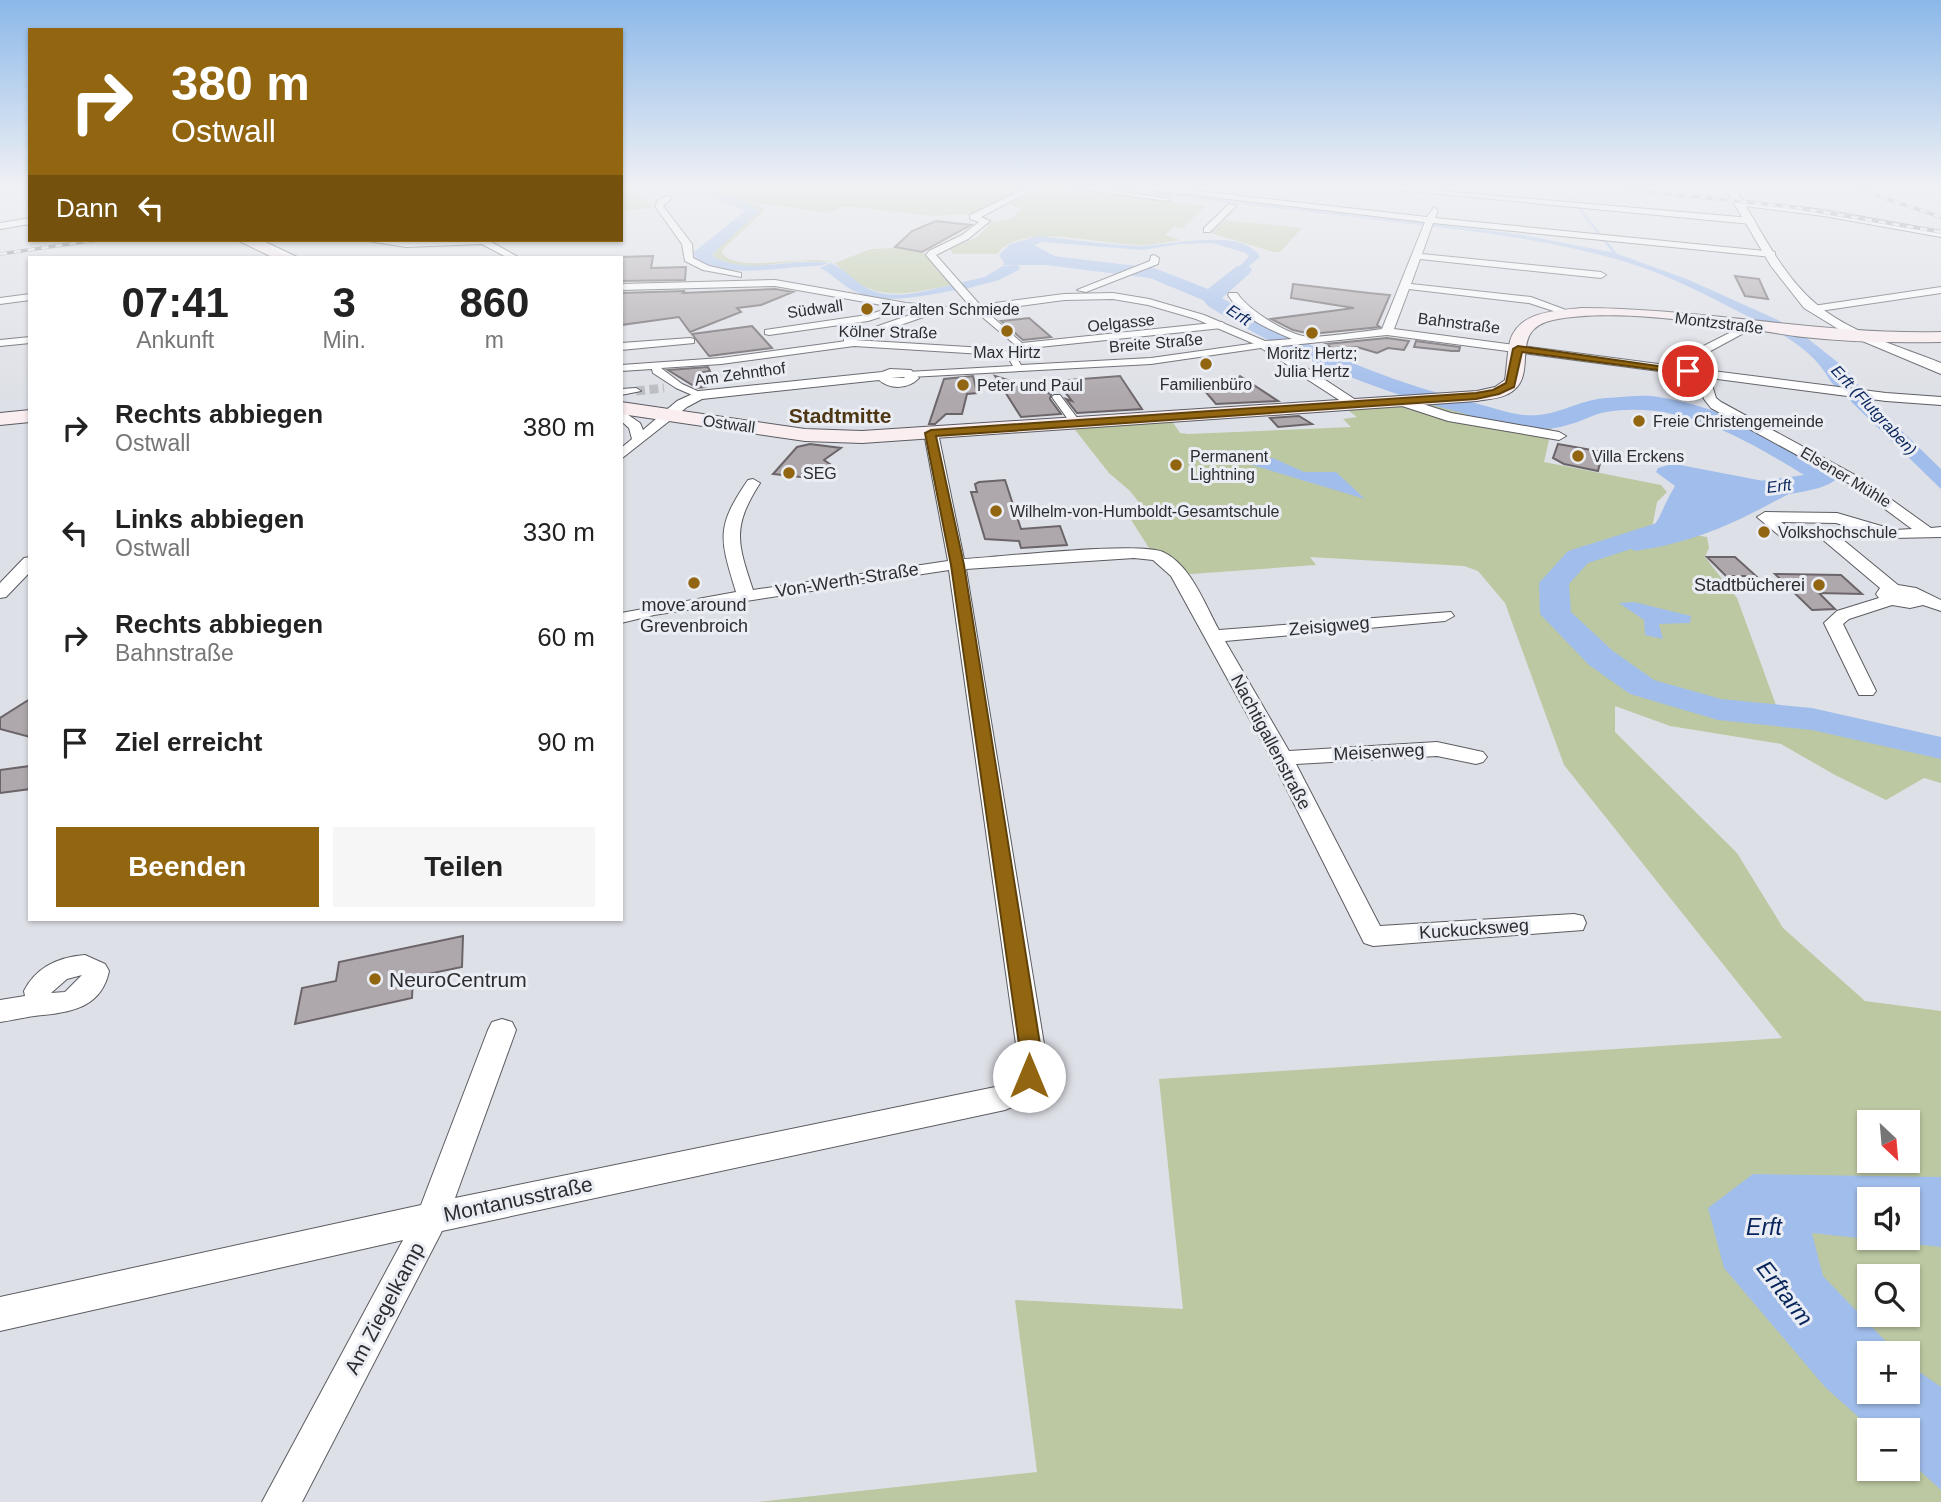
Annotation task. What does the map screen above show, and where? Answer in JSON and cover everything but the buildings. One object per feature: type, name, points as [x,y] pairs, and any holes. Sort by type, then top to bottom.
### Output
[{"type":"main road","name":"Montzstraße","points":[[1518,349],[1521,332],[1528,324],[1545,316],[1569,313],[1639,314],[1869,337],[1933,337]]},
{"type":"main road","points":[[1917,358],[1909,345],[1933,337]]},
{"type":"main road","name":"Ostwall","points":[[623,408],[817,436],[862,437],[931,433],[1490,394],[1509,387],[1514,380],[1518,349]]},
{"type":"main road","points":[[0,419],[28,416]]},
{"type":"street","points":[[688,258],[709,269],[748,278],[747,282]]},
{"type":"street","points":[[936,258],[977,308],[1021,346],[1008,354],[1019,369]]},
{"type":"street","points":[[1060,297],[1138,270],[1155,262],[1154,258]]},
{"type":"street","points":[[1387,332],[1415,258]]},
{"type":"street","points":[[1434,258],[1601,275]]},
{"type":"street","points":[[1775,258],[1797,292],[1813,309],[1941,369]]},
{"type":"street","points":[[623,287],[747,282],[787,285],[936,309],[977,308],[1060,297],[1102,295],[1132,298],[1222,325],[1264,345],[1266,349],[1355,404]]},
{"type":"street","name":"Montzstraße","points":[[1405,286],[1527,299],[1569,313]]},
{"type":"street","points":[[1813,309],[1939,291]]},
{"type":"street","points":[[1233,295],[1238,304],[1252,315],[1304,341]]},
{"type":"street","points":[[0,301],[28,297]]},
{"type":"street","name":"Südwall","points":[[769,332],[868,318],[906,306]]},
{"type":"street","points":[[848,340],[932,313],[936,309]]},
{"type":"street","name":"Oelgasse","points":[[1021,346],[1222,325]]},
{"type":"street","points":[[1671,368],[1749,326]]},
{"type":"street","name":"Bahnstraße","points":[[1264,345],[1387,332],[1873,395],[1941,401]]},
{"type":"street","points":[[0,342],[28,340]]},
{"type":"street","points":[[623,347],[690,341]]},
{"type":"street","name":"Kölner Straße","points":[[623,368],[854,343],[983,350],[1008,354]]},
{"type":"street","name":"Breite Straße","points":[[1019,369],[1171,359],[1264,345]]},
{"type":"street","points":[[657,366],[656,371],[679,386],[699,394]]},
{"type":"street","name":"Am Zehnthof","points":[[623,453],[668,415],[699,394],[884,376],[898,372],[910,374],[1019,369]]},
{"type":"street","name":"Elsener Mühle","points":[[1702,373],[1710,399],[1716,405],[1859,482],[1935,533]]},
{"type":"street","points":[[664,388],[679,386]]},
{"type":"street","points":[[623,392],[636,391]]},
{"type":"street","points":[[1057,397],[1076,423]]},
{"type":"street","points":[[1409,400],[1438,415],[1559,436]]},
{"type":"street","points":[[623,416],[635,426],[639,439]]},
{"type":"street","points":[[931,433],[957,565]]},
{"type":"street","points":[[746,596],[728,530],[736,509],[752,483]]},
{"type":"street","points":[[1894,535],[1833,518],[1765,517],[1787,534],[1894,535],[1935,533]]},
{"type":"street","points":[[1826,535],[1892,593]]},
{"type":"street","name":"Von-Werth-Straße","points":[[623,618],[746,596],[957,565],[1134,553],[1158,556]]},
{"type":"street","name":"Nachtigallenstraße","points":[[1158,556],[1178,573],[1214,636],[1282,758],[1373,936]]},
{"type":"street","points":[[2,589],[28,564]]},
{"type":"street","name":"Montanusstraße","points":[[0,1314],[432,1218],[1005,1097],[1021,1088],[1029,1076],[1030,1044],[957,565]]},
{"type":"street","points":[[1866,691],[1833,623],[1843,615],[1904,590],[1941,606]]},
{"type":"street","name":"Zeisigweg","points":[[1214,636],[1445,616]]},
{"type":"street","name":"Meisenweg","points":[[1282,758],[1437,749],[1476,757]]},
{"type":"street","name":"Kuckucksweg","points":[[1373,936],[1574,923]]},
{"type":"street","points":[[0,1011],[43,1004]]},
{"type":"street","name":"Am Ziegelkamp","points":[[281,1502],[432,1218],[502,1030]]},
{"type":"green space","points":[[716,258],[755,263],[805,260],[831,262],[803,261],[742,266]]},
{"type":"green space","points":[[848,258],[930,258],[951,285],[918,292],[875,291],[848,276],[835,263]]},
{"type":"green space","points":[[1437,400],[1522,422],[1541,421],[1552,427],[1544,462],[1661,485],[1667,492],[1657,502],[1652,528],[1707,537],[1709,548],[1705,557],[1737,598],[1776,705],[1941,741],[1941,783],[1924,778],[1886,800],[1781,744],[1670,726],[1615,706],[1615,732],[1737,853],[1783,928],[1865,1001],[1941,1011],[1941,1502],[757,1502],[1037,1472],[1015,1300],[1183,1309],[1159,1079],[1782,1038],[1564,765],[1505,603],[1478,571],[1464,566],[1310,557],[1316,565],[1177,575],[1154,556],[1128,515],[1144,509],[1130,491],[1109,473],[1072,426],[1170,418],[1180,433],[1188,434],[1351,427],[1343,419],[1357,417],[1344,407]]},
{"type":"water","points":[[715,258],[743,265],[829,263],[745,271],[720,268],[695,260]]},
{"type":"water","points":[[1001,258],[1059,258],[1084,265],[1018,265],[1020,269],[999,280],[965,289],[959,283],[985,277],[1003,266],[1017,266],[1003,265]]},
{"type":"water","points":[[1247,258],[1259,258],[1226,285],[1218,295],[1221,300],[1211,302],[1198,296],[1217,284]]},
{"type":"water","name":"Erft (Flutgraben)","points":[[1611,258],[1629,258],[1689,280],[1778,320],[1807,338],[1845,368],[1868,398],[1941,469],[1941,489],[1831,382],[1824,370],[1805,350],[1770,328],[1703,293],[1644,268]]},
{"type":"water","points":[[831,263],[863,286],[884,294],[907,294],[951,285],[957,290],[904,298],[878,298],[852,290],[820,268]]},
{"type":"water","points":[[1222,456],[1273,458],[1304,472],[1336,472],[1365,499]]},
{"type":"water","points":[[1668,465],[1774,483],[1794,491],[1718,529],[1679,542],[1635,551],[1614,538],[1643,531],[1659,518],[1675,486],[1656,472],[1658,468]]},
{"type":"water","points":[[1634,602],[1691,616],[1690,623],[1659,624],[1663,639],[1645,635],[1644,620],[1619,603]]},
{"type":"water","name":"Erft","points":[[1753,1174],[1941,1177],[1941,1247],[1920,1245],[1920,1187],[1857,1187],[1857,1238],[1812,1233],[1823,1276],[1857,1311],[1857,1327],[1872,1327],[1885,1341],[1857,1341],[1857,1404],[1920,1404],[1920,1372],[1941,1387],[1941,1490],[1920,1471],[1920,1418],[1860,1418],[1825,1387],[1724,1268],[1708,1208]]},
{"type":"waterway","name":"Erft","points":[[1036,259],[1154,273],[1210,296]]},
{"type":"waterway","name":"Erft","points":[[1210,296],[1243,270]]},
{"type":"waterway","name":"Erft","points":[[1210,296],[1215,302],[1270,335],[1333,364],[1420,396],[1523,422],[1561,420],[1602,405],[1657,403],[1714,417],[1777,448],[1825,477],[1818,481],[1732,492]]},
{"type":"waterway","name":"Erft","points":[[1670,527],[1578,557],[1554,583],[1556,614],[1601,658],[1642,687],[1718,709],[1812,719],[1941,748]]},
{"type":"tunnel","points":[[636,391],[664,388]]},
{"type":"place","name":"Zur alten Schmiede","points":[[867,309]]},
{"type":"place","name":"Max Hirtz","points":[[1007,331]]},
{"type":"place","name":"Moritz Hertz; Julia Hertz","points":[[1312,333]]},
{"type":"place","name":"Familienbüro","points":[[1206,364]]},
{"type":"place","name":"Peter und Paul","points":[[963,385]]},
{"type":"place","name":"Freie Christengemeinde","points":[[1639,421]]},
{"type":"place","name":"Villa Erckens","points":[[1578,456]]},
{"type":"place","name":"Permanent Lightning","points":[[1176,465]]},
{"type":"place","name":"SEG","points":[[789,473]]},
{"type":"place","name":"Wilhelm-von-Humboldt-Gesamtschule","points":[[996,511]]},
{"type":"place","name":"Volkshochschule","points":[[1764,532]]},
{"type":"place","name":"move around Grevenbroich","points":[[694,583]]},
{"type":"place","name":"Stadtbücherei","points":[[1819,585]]},
{"type":"place","name":"NeuroCentrum","points":[[375,979]]},
{"type":"district","name":"Stadtmitte","points":[[840,415]]},
{"type":"route","points":[[1029,1076],[1030,1044],[957,565],[931,433],[1476,396],[1496,392],[1511,385],[1518,349],[1688,371]]},
{"type":"water label","name":"Erftarm","points":[[1785,1293]]}]
